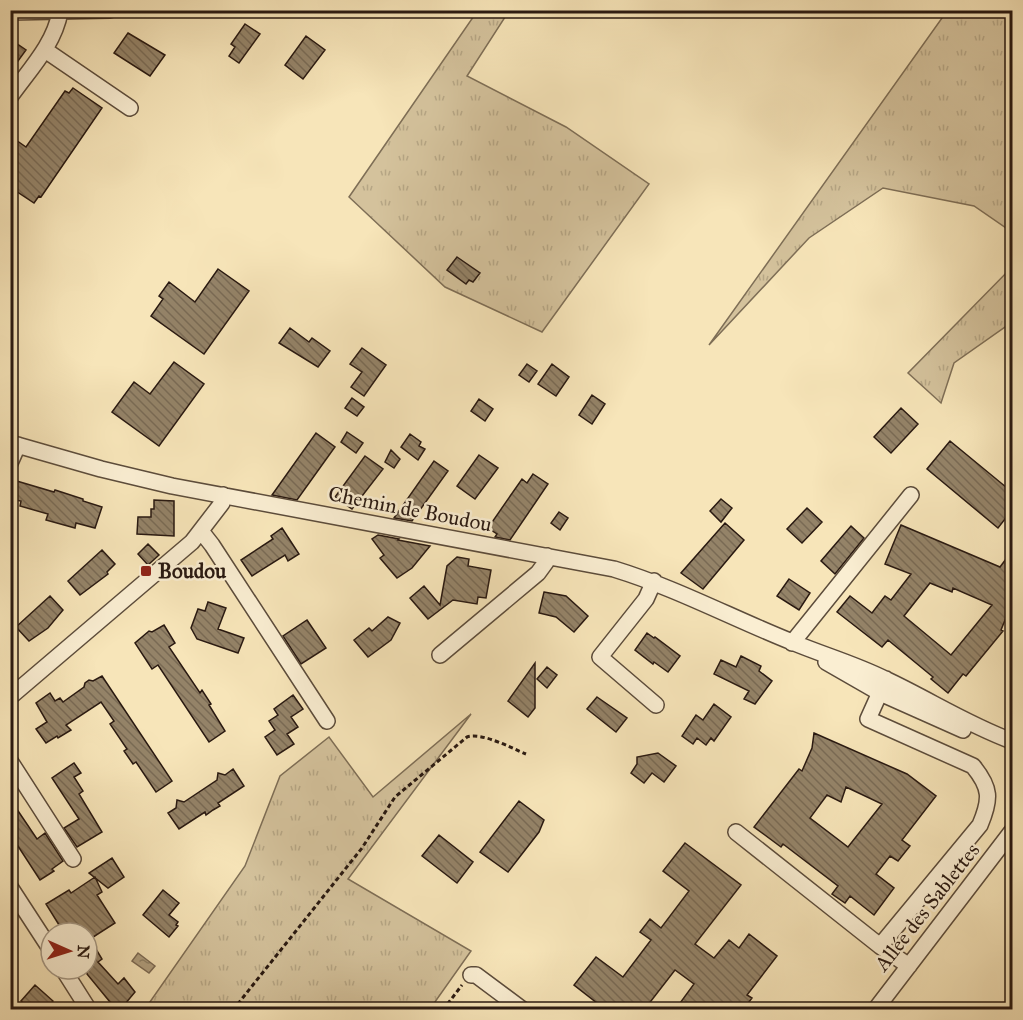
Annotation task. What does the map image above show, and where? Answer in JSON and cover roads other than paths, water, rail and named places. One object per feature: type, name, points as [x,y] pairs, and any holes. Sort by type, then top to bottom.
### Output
[{"type":"street","points":[[10,12],[110,10]]},
{"type":"street","points":[[10,97],[45,50],[67,11]]},
{"type":"street","points":[[45,50],[130,108]]},
{"type":"street","points":[[10,463],[14,444]]},
{"type":"street","name":"Chemin de Boudou","points":[[14,444],[101,469],[172,486],[614,569],[654,581],[883,686],[1012,751]]},
{"type":"street","points":[[10,697],[126,600],[201,531],[222,503],[223,495]]},
{"type":"street","points":[[792,643],[911,495]]},
{"type":"street","points":[[201,531],[327,721]]},
{"type":"street","points":[[440,655],[538,573],[546,562],[547,556]]},
{"type":"street","points":[[654,581],[646,599],[600,657],[656,705]]},
{"type":"street","points":[[880,946],[980,825],[988,795],[984,779],[973,766],[868,719],[883,686]]},
{"type":"street","name":"Chemin de Boudou","points":[[883,686],[1012,741]]},
{"type":"street","points":[[10,761],[73,859]]},
{"type":"street","points":[[736,831],[880,946],[909,966]]},
{"type":"street","name":"Allée des Sablettes","points":[[875,1010],[1012,831]]},
{"type":"street","points":[[10,887],[39,932]]},
{"type":"street","points":[[471,975],[476,975],[523,1010]]},
{"type":"street","points":[[71,981],[89,1010]]},
{"type":"water","points":[[138,953],[155,966],[149,973],[132,961]]},
{"type":"place","name":"Boudou","points":[[146,571]]}]
